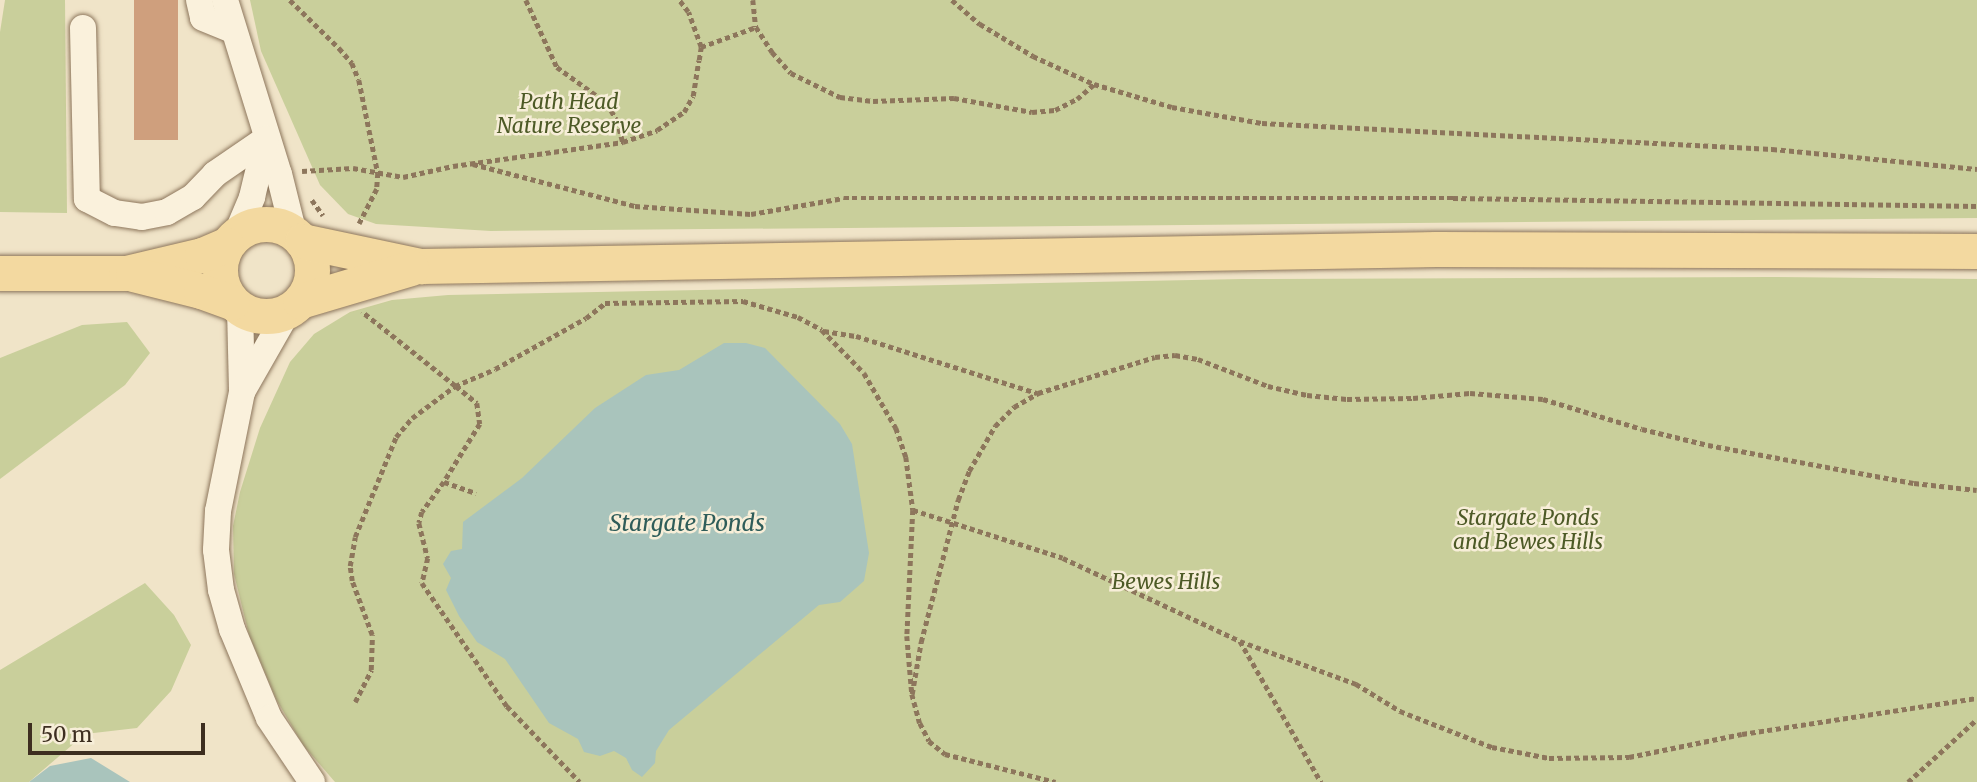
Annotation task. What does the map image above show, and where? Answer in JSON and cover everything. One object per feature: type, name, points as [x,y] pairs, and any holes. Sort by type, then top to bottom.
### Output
[{"type":"main road","points":[[0,273],[126,272],[202,255],[248,228],[272,224],[298,237],[421,266],[1436,249],[1977,251]]},
{"type":"main road","points":[[294,306],[312,276],[309,253],[298,237]]},
{"type":"main road","points":[[232,239],[219,269],[225,292],[236,305]]},
{"type":"main road","points":[[126,272],[201,291],[263,316],[421,266]]},
{"type":"street","points":[[199,0],[203,18],[232,30]]},
{"type":"street","points":[[225,0],[232,30],[298,237]]},
{"type":"street","points":[[83,28],[87,199],[116,213],[142,216],[167,212],[192,197],[215,174],[266,139]]},
{"type":"street","points":[[232,239],[252,197],[266,139]]},
{"type":"street","points":[[236,305],[243,392],[218,511],[216,550],[221,590],[232,629],[263,706],[284,745],[312,782]]},
{"type":"street","points":[[243,392],[294,306]]},
{"type":"path","points":[[290,0],[352,63],[366,104],[378,173],[377,188],[355,234]]},
{"type":"path","points":[[526,0],[556,67],[607,103],[617,120],[623,142]]},
{"type":"path","points":[[301,171],[333,167],[403,177],[623,142],[657,130],[684,112],[693,96],[701,47],[688,12],[679,0]]},
{"type":"path","points":[[753,0],[755,27],[772,52],[791,73],[840,97],[873,101],[954,98],[1032,112],[1055,110],[1077,99],[1094,84]]},
{"type":"path","points":[[952,0],[980,24],[1034,56],[1094,84],[1172,107],[1262,123],[1772,149],[1977,169]]},
{"type":"path","points":[[701,47],[755,27]]},
{"type":"path","points":[[473,164],[644,207],[751,214],[844,198],[1454,198],[1977,206]]},
{"type":"path","points":[[355,702],[371,670],[372,635],[352,581],[350,566],[355,537],[396,437],[412,418],[455,386],[506,362],[586,318],[605,303],[743,300],[798,317],[822,330],[863,373],[896,428],[906,457],[914,510],[907,636],[912,694],[920,723],[929,741],[944,754],[1056,782]]},
{"type":"path","points":[[359,309],[477,403],[480,424],[422,512],[419,523],[428,558],[422,583],[507,706],[580,782]]},
{"type":"path","points":[[822,330],[856,336],[1038,393]]},
{"type":"path","points":[[912,694],[921,642],[953,522],[969,471],[995,426],[1014,407],[1038,393],[1155,356],[1175,355],[1198,359],[1268,386],[1307,395],[1347,399],[1484,393],[1543,399],[1642,429],[1708,445],[1914,484],[1977,490]]},
{"type":"path","points":[[443,482],[476,493]]},
{"type":"path","points":[[914,510],[1063,558],[1240,641],[1356,684],[1400,711],[1492,747],[1549,758],[1629,757],[1742,734],[1977,698]]},
{"type":"path","points":[[1240,641],[1321,782]]},
{"type":"path","points":[[1908,782],[1977,719]]},
{"type":"green space","points":[[5,0],[65,0],[67,213],[0,212],[0,32]]},
{"type":"green space","name":"Path Head Nature Reserve","points":[[250,0],[1977,0],[1977,218],[491,231],[376,224],[348,214],[320,185],[261,51]]},
{"type":"green space","name":"Stargate Ponds and Bewes Hills","points":[[1242,279],[1977,279],[1977,782],[335,782],[303,745],[276,699],[249,635],[234,574],[233,526],[240,492],[260,428],[290,362],[314,334],[350,312],[392,300],[448,295]]},
{"type":"green space","points":[[127,322],[150,353],[125,385],[0,479],[0,358],[82,325]]},
{"type":"green space","points":[[145,583],[174,615],[191,645],[171,691],[137,728],[85,734],[29,782],[0,782],[0,670]]},
{"type":"water","name":"Stargate Ponds","points":[[724,343],[746,343],[765,348],[840,424],[852,444],[869,553],[864,581],[840,602],[819,605],[669,730],[656,751],[655,763],[642,777],[632,770],[626,758],[614,751],[600,756],[584,752],[578,739],[549,723],[505,659],[477,642],[459,616],[446,590],[451,578],[443,564],[451,551],[462,549],[463,522],[522,478],[595,408],[646,375],[679,370]]},
{"type":"water","points":[[91,758],[130,782],[29,782],[50,766]]},
{"type":"building","points":[[134,0],[178,0],[178,140],[134,140]]},
{"type":"park label","name":"Bewes Hills","points":[[1166,582]]}]
